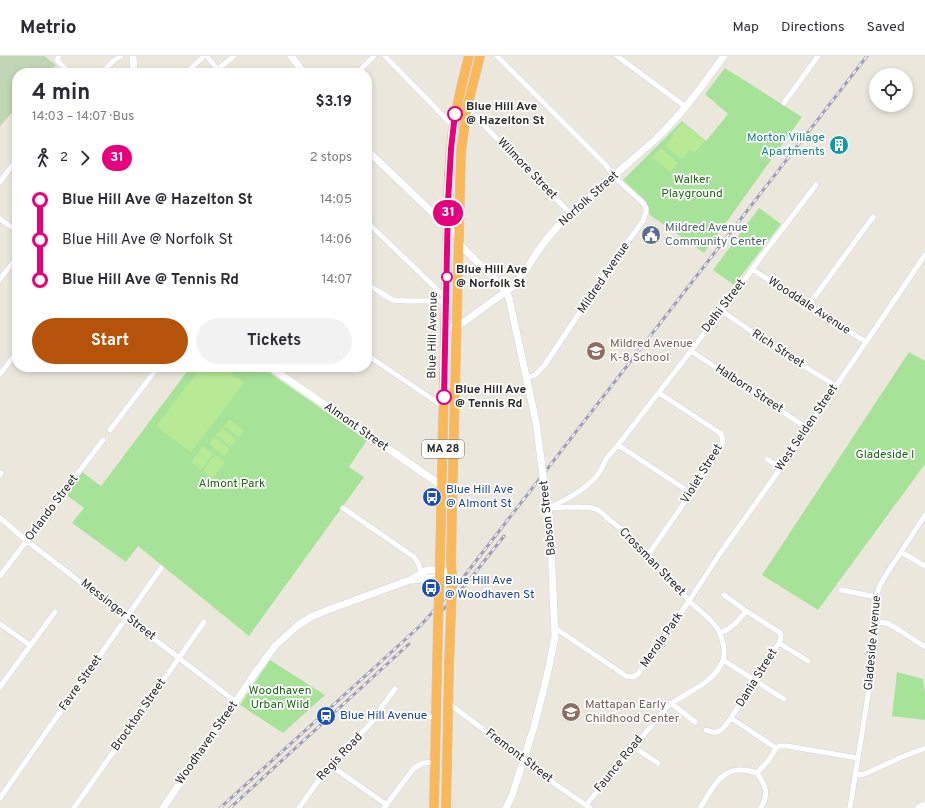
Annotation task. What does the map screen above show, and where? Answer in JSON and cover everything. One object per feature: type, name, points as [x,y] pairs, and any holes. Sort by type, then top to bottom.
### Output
[{"type":"highway","name":"Blue Hill Avenue","points":[[434,808],[447,227],[450,159],[454,126],[469,56]]},
{"type":"highway","name":"Blue Hill Avenue","points":[[446,808],[461,152],[468,108],[480,56]]},
{"type":"main road","points":[[133,56],[134,68]]},
{"type":"main road","points":[[291,56],[300,68]]},
{"type":"main road","name":"Norfolk Street","points":[[457,327],[506,292],[519,280],[546,240],[570,213],[656,138],[686,107],[724,56]]},
{"type":"main road","name":"Babson Street","points":[[372,155],[447,227],[506,292],[515,320],[536,422],[548,508],[552,551],[555,637],[548,676],[512,796],[506,808]]},
{"type":"main road","points":[[445,327],[457,327]]},
{"type":"main road","name":"Almont Street","points":[[277,372],[442,486]]},
{"type":"main road","name":"Woodhaven Street","points":[[163,808],[276,646],[297,626],[325,611],[423,576],[429,570],[439,574],[452,575]]},
{"type":"main road","points":[[918,808],[925,805]]},
{"type":"street","points":[[107,68],[121,56]]},
{"type":"street","points":[[192,68],[205,56],[215,68]]},
{"type":"street","points":[[222,68],[234,56]]},
{"type":"street","points":[[362,68],[374,56]]},
{"type":"street","points":[[385,56],[454,126]]},
{"type":"street","name":"Mildred Avenue","points":[[497,56],[606,165],[613,176],[643,203],[646,208],[644,221],[616,258],[544,366],[534,375],[526,378]]},
{"type":"street","points":[[617,56],[686,107]]},
{"type":"street","points":[[784,103],[818,56]]},
{"type":"street","points":[[58,58],[65,68]]},
{"type":"street","name":"Wilmore Street","points":[[468,108],[570,213]]},
{"type":"street","points":[[0,182],[12,166]]},
{"type":"street","name":"Delhi Street","points":[[548,508],[571,497],[587,486],[600,472],[608,457],[722,311],[816,185]]},
{"type":"street","points":[[808,306],[873,216]]},
{"type":"street","points":[[0,219],[12,227]]},
{"type":"street","points":[[372,227],[446,299]]},
{"type":"street","name":"West Selden Street","points":[[689,601],[925,255]]},
{"type":"street","points":[[0,279],[12,263]]},
{"type":"street","name":"Wooddale Avenue","points":[[752,269],[866,342]]},
{"type":"street","points":[[372,287],[393,300],[405,301],[446,299]]},
{"type":"street","name":"Rich Street","points":[[722,311],[778,350],[836,386]]},
{"type":"street","name":"Halborn Street","points":[[691,351],[807,428]]},
{"type":"street","points":[[0,374],[12,358]]},
{"type":"street","points":[[372,358],[444,406]]},
{"type":"street","points":[[110,430],[154,372]]},
{"type":"street","name":"Violet Street","points":[[648,555],[691,493],[722,444],[723,438],[720,433],[659,393]]},
{"type":"street","name":"Orlando Street","points":[[0,576],[103,440]]},
{"type":"street","points":[[618,445],[691,493]]},
{"type":"street","points":[[767,460],[780,468]]},
{"type":"street","points":[[342,508],[414,557],[423,576]]},
{"type":"street","name":"Crossman Street","points":[[548,508],[581,508],[597,510],[625,532],[676,585],[689,601]]},
{"type":"street","name":"Gladeside Avenue","points":[[850,808],[875,646],[876,597],[884,578],[925,514]]},
{"type":"street","name":"Messinger Street","points":[[0,518],[27,541],[236,702]]},
{"type":"street","points":[[901,552],[925,566]]},
{"type":"street","name":"Favre Street","points":[[0,798],[161,568]]},
{"type":"street","points":[[841,590],[876,597]]},
{"type":"street","points":[[720,633],[727,631],[735,625],[746,611],[724,595]]},
{"type":"street","points":[[689,601],[710,620],[720,633],[723,644],[723,660],[755,679],[784,699]]},
{"type":"street","name":"Merola Park","points":[[555,628],[626,676],[633,677],[638,674],[689,601]]},
{"type":"street","name":"Dania Street","points":[[706,730],[711,733],[718,732],[723,729],[781,638],[779,632],[746,611]]},
{"type":"street","points":[[0,687],[55,612]]},
{"type":"street","name":"Brockton Street","points":[[74,808],[204,622]]},
{"type":"street","points":[[876,622],[887,624],[899,630],[925,647]]},
{"type":"street","points":[[0,624],[30,646]]},
{"type":"street","points":[[779,642],[808,661]]},
{"type":"street","name":"Faunce Road","points":[[588,807],[666,708],[671,703],[709,680],[723,660]]},
{"type":"street","name":"Regis Road","points":[[299,808],[330,765],[377,717],[378,712],[395,689]]},
{"type":"street","name":"Fremont Street","points":[[448,703],[518,755],[532,768],[588,807]]},
{"type":"street","points":[[671,703],[695,722]]},
{"type":"street","points":[[377,717],[436,717]]},
{"type":"street","points":[[731,718],[776,748]]},
{"type":"street","points":[[757,773],[769,760],[776,748],[780,746],[858,758]]},
{"type":"street","points":[[634,747],[658,763]]},
{"type":"street","points":[[855,774],[867,773],[925,748]]},
{"type":"street","points":[[330,765],[385,806],[416,766],[423,763],[435,762]]},
{"type":"street","points":[[700,808],[722,777],[734,770],[745,770],[757,773],[764,782],[765,800],[761,808]]},
{"type":"green space","points":[[0,56],[44,56],[56,65],[53,68],[12,68],[12,113],[0,126]]},
{"type":"green space","name":"Walker Playground","points":[[725,68],[802,117],[704,253],[650,215],[646,201],[623,180],[682,121],[706,141],[728,114],[705,94]]},
{"type":"green space","points":[[683,123],[705,141],[694,153],[690,150],[682,159],[666,146],[674,136],[672,135]]},
{"type":"green space","points":[[661,148],[678,163],[670,172],[652,157]]},
{"type":"green space","points":[[759,208],[781,224],[734,285],[713,270]]},
{"type":"green space","name":"Gladeside I","points":[[909,352],[925,361],[925,464],[818,610],[762,575]]},
{"type":"green space","name":"Almont Park","points":[[187,372],[268,372],[367,440],[349,467],[364,477],[249,636],[138,546],[126,562],[72,523],[84,508],[65,494],[82,472],[101,486]]},
{"type":"green space","points":[[197,372],[230,372],[244,383],[191,452],[156,426]]},
{"type":"green space","points":[[229,419],[244,431],[239,437],[224,426]]},
{"type":"green space","points":[[222,428],[237,440],[231,447],[216,435]]},
{"type":"green space","points":[[215,437],[230,449],[224,456],[209,444]]},
{"type":"green space","points":[[203,446],[213,454],[201,470],[191,462]]},
{"type":"green space","points":[[215,455],[225,462],[212,479],[203,471]]},
{"type":"green space","name":"Woodhaven Urban Wild","points":[[270,660],[325,695],[283,733],[240,705]]},
{"type":"green space","points":[[897,672],[923,679],[925,693],[925,720],[892,716]]},
{"type":"railway","points":[[220,808],[420,626],[462,579],[867,56]]},
{"type":"railway","points":[[440,613],[467,583],[504,536]]},
{"type":"railway","points":[[230,808],[409,644]]},
{"type":"bus line","name":"31","points":[[444,397],[448,202],[451,149],[455,114]]},
{"type":"place","name":"Blue Hill Ave @ Hazelton St","points":[[455,114]]},
{"type":"place","name":"Morton Village Apartments","points":[[839,145]]},
{"type":"place","name":"Mildred Avenue Community Center","points":[[651,235]]},
{"type":"place","name":"Blue Hill Ave @ Norfolk St","points":[[447,277]]},
{"type":"place","name":"Mildred Avenue K-8 School","points":[[596,351]]},
{"type":"place","name":"Blue Hill Ave @ Tennis Rd","points":[[444,397]]},
{"type":"place","name":"Blue Hill Ave @ Almont St","points":[[432,497]]},
{"type":"place","name":"Blue Hill Ave @ Woodhaven St","points":[[431,588]]},
{"type":"place","name":"Mattapan Early Childhood Center","points":[[571,712]]},
{"type":"place","name":"Blue Hill Avenue","points":[[326,716]]}]
